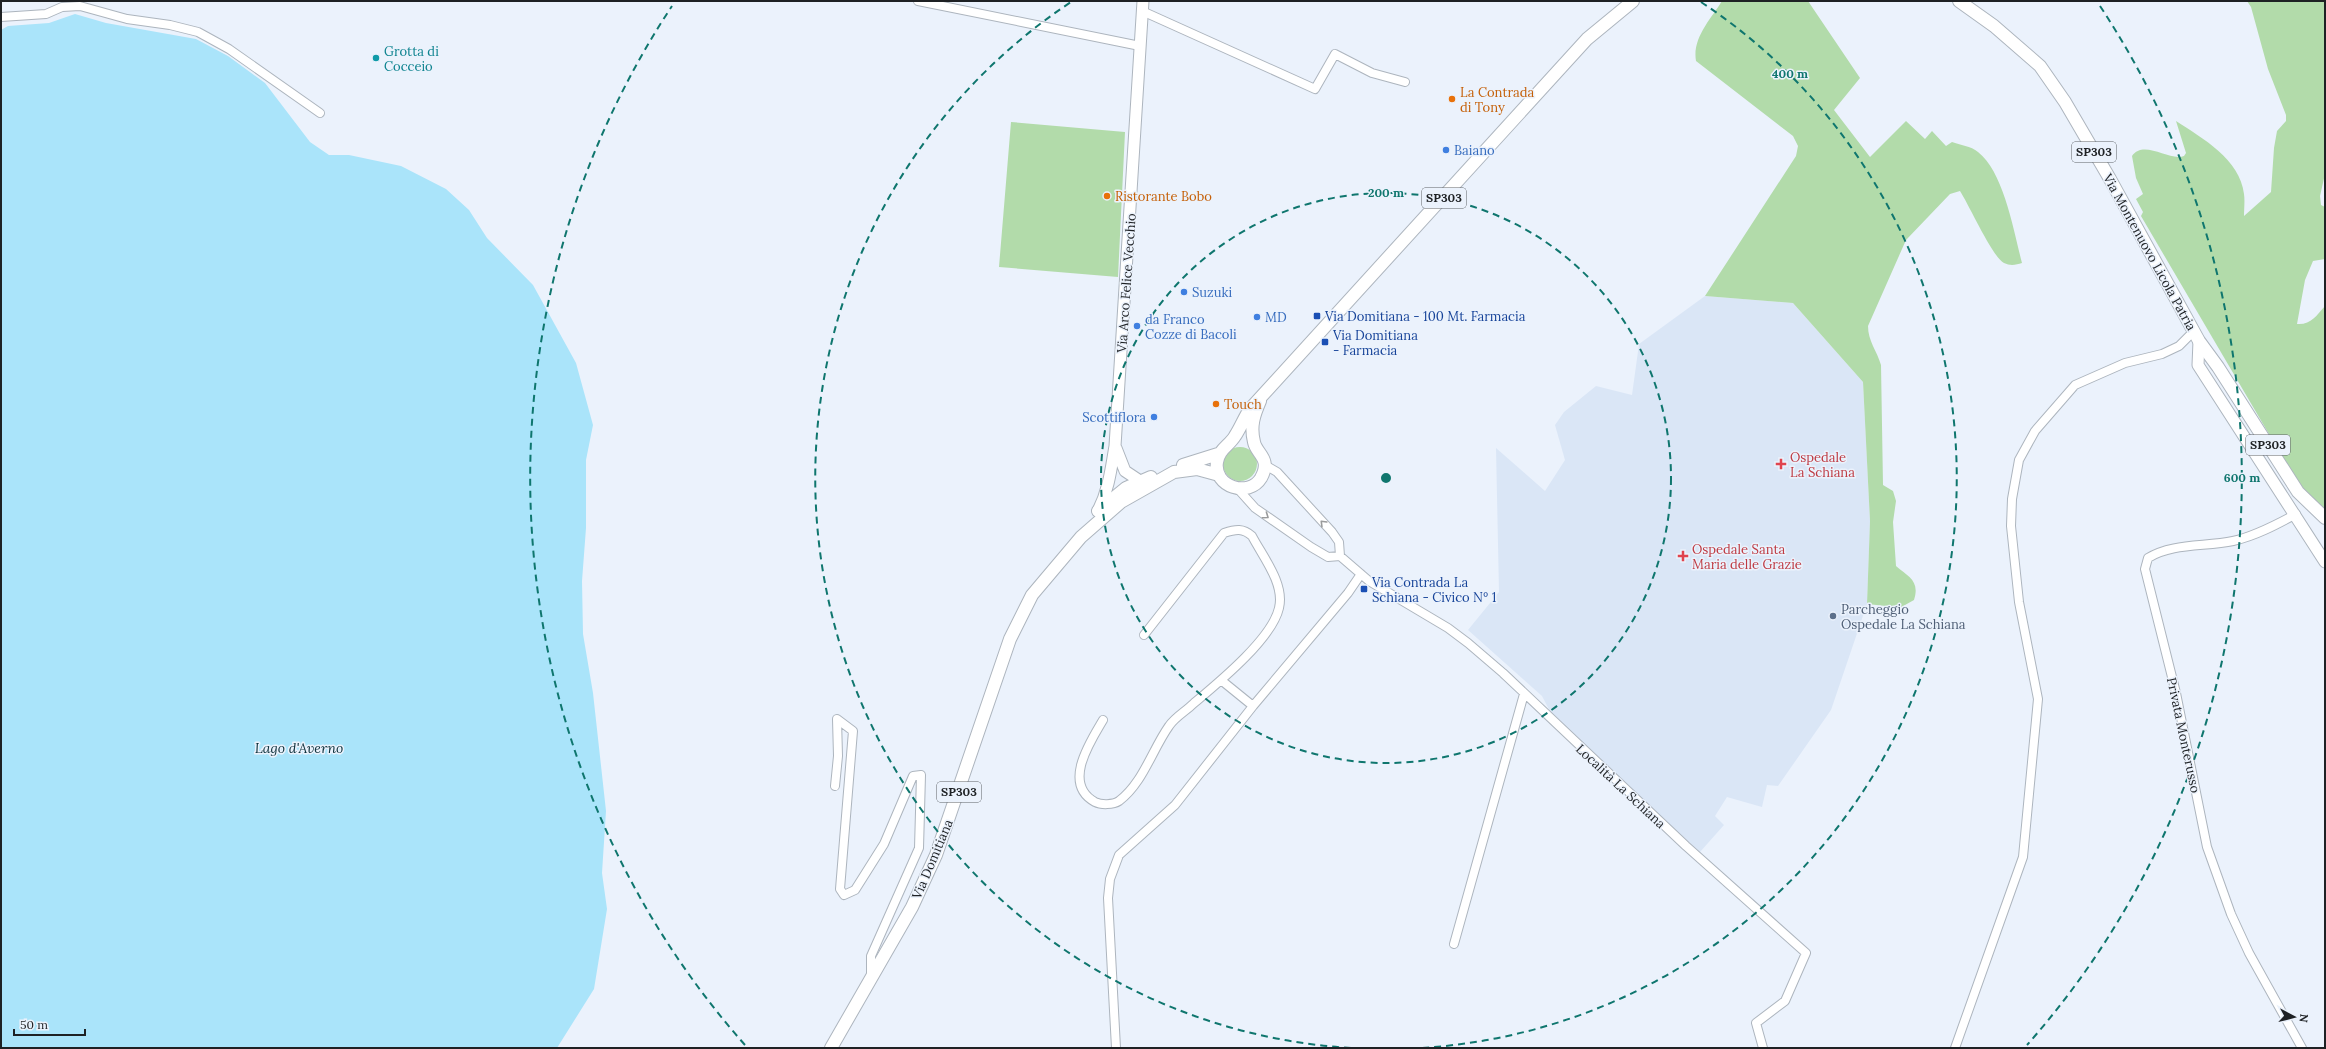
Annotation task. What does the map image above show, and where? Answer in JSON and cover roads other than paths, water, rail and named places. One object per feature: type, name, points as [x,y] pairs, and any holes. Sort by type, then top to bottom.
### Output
[{"type":"main road","name":"SP303","points":[[1260,401],[1588,39],[1633,1]]},
{"type":"main road","name":"Via Montenuovo Licola Patria","points":[[1960,1],[1994,26],[2040,66],[2065,102],[2110,179],[2196,337],[2218,367],[2298,492],[2325,518]]},
{"type":"main road","points":[[1231,442],[1242,440],[1254,444],[1262,453],[1265,465],[1261,478],[1251,486],[1238,489],[1230,486],[1219,475],[1216,465],[1218,454],[1231,442],[1250,409],[1260,401]]},
{"type":"main road","points":[[1254,444],[1252,426],[1260,401]]},
{"type":"main road","name":"Via Domitiana","points":[[831,1048],[912,907],[936,855],[1010,639],[1020,616],[1032,595],[1081,537],[1140,481],[1166,470],[1204,460],[1218,454]]},
{"type":"main road","name":"Via Domitiana","points":[[1081,537],[1098,511],[1174,472],[1197,469],[1219,475]]},
{"type":"street","points":[[918,1],[1140,46]]},
{"type":"street","points":[[1,17],[46,14],[62,7],[80,6],[127,19],[170,25],[198,32],[229,49],[320,113]]},
{"type":"street","points":[[1142,6],[1315,88],[1335,54],[1372,73],[1405,82]]},
{"type":"street","name":"Via Arco Felice Vecchio","points":[[1098,511],[1106,495],[1111,478],[1115,446],[1142,6]]},
{"type":"street","points":[[1955,1048],[2023,857],[2025,845],[2028,787],[2038,699],[2019,602],[2011,526],[2012,499],[2019,460],[2035,431],[2075,385],[2124,363],[2162,354],[2196,337],[2198,365],[2296,514],[2325,562]]},
{"type":"street","points":[[2205,377],[2203,367],[2205,365],[2218,367]]},
{"type":"street","name":"Via Arco Felice Vecchio","points":[[1115,446],[1125,471],[1140,481]]},
{"type":"street","points":[[1238,489],[1255,508],[1312,547],[1328,557],[1340,556],[1339,542],[1332,532],[1309,509],[1278,472],[1265,465]]},
{"type":"street","points":[[1111,478],[1115,491],[1123,497]]},
{"type":"street","name":"Privata Monterusso","points":[[2296,514],[2274,526],[2233,540],[2159,551],[2148,558],[2146,569],[2176,693],[2206,848],[2231,914],[2246,947],[2302,1048]]},
{"type":"street","points":[[1102,720],[1090,743],[1078,772],[1084,792],[1096,802],[1107,804],[1117,802],[1128,793],[1139,780],[1169,725],[1221,680],[1261,640],[1274,621],[1279,608],[1280,589],[1252,536],[1246,531],[1236,529],[1224,533],[1144,635]]},
{"type":"street","name":"Località La Schiana","points":[[1340,556],[1361,574],[1453,632],[1503,673],[1686,846],[1806,953],[1785,1001],[1756,1023],[1763,1048]]},
{"type":"street","points":[[1116,1048],[1108,898],[1110,878],[1119,855],[1175,805],[1253,706],[1348,593],[1361,574]]},
{"type":"street","points":[[1221,680],[1253,706]]},
{"type":"street","points":[[1454,944],[1524,694]]},
{"type":"street","points":[[835,786],[838,756],[837,719],[853,731],[854,745],[846,795],[840,889],[844,895],[855,890],[884,844],[913,776],[921,775],[919,848],[871,956],[871,978]]},
{"type":"water","name":"Lago d'Averno","points":[[75,14],[106,23],[196,39],[228,56],[265,83],[310,142],[329,155],[349,155],[401,166],[446,189],[469,210],[487,238],[533,285],[576,363],[593,425],[586,460],[586,528],[582,581],[583,634],[593,693],[606,811],[602,873],[607,909],[594,989],[557,1048],[1,1048],[1,30],[8,26],[49,23]]},
{"type":"place","name":"Grotta di Cocceio","points":[[376,58]]},
{"type":"place","name":"La Contrada di Tony","points":[[1452,99]]},
{"type":"place","name":"Baiano","points":[[1446,150]]},
{"type":"place","name":"Ristorante Bobo","points":[[1107,196]]},
{"type":"place","name":"Suzuki","points":[[1184,292]]},
{"type":"place","name":"Via Domitiana - 100 Mt. Farmacia","points":[[1317,316]]},
{"type":"place","name":"MD","points":[[1257,317]]},
{"type":"place","name":"da Franco Cozze di Bacoli","points":[[1137,326]]},
{"type":"place","name":"Via Domitiana - Farmacia","points":[[1325,342]]},
{"type":"place","name":"Touch","points":[[1216,404]]},
{"type":"place","name":"Scottiflora","points":[[1154,417]]},
{"type":"place","name":"Ospedale La Schiana","points":[[1781,464]]},
{"type":"place","name":"Ospedale Santa Maria delle Grazie","points":[[1683,556]]},
{"type":"place","name":"Via Contrada La Schiana - Civico N° 1","points":[[1364,589]]},
{"type":"place","name":"Parcheggio Ospedale La Schiana","points":[[1833,616]]}]
